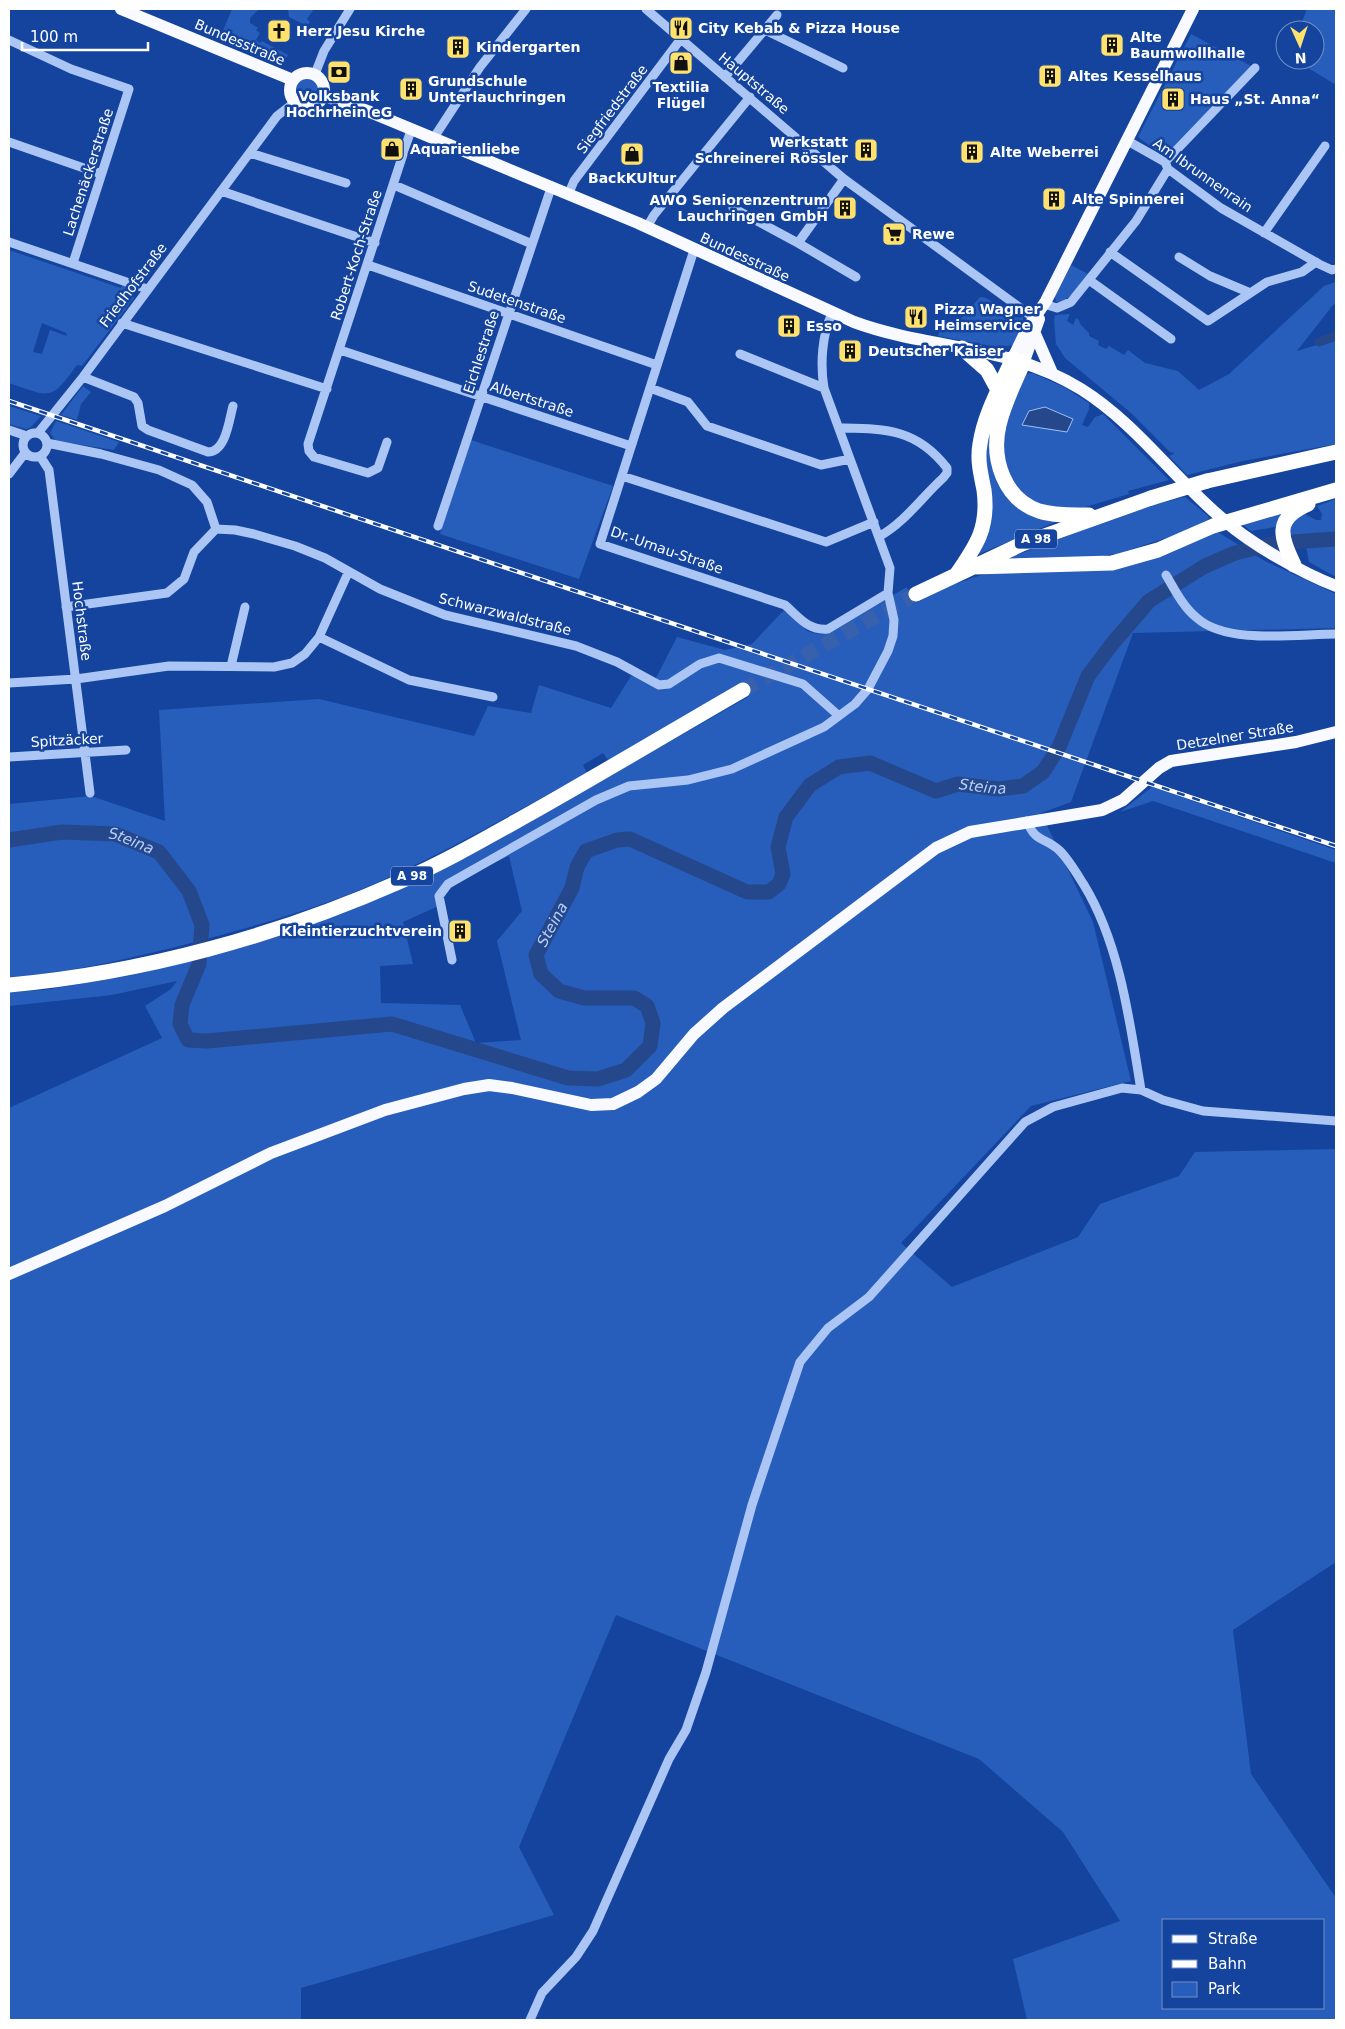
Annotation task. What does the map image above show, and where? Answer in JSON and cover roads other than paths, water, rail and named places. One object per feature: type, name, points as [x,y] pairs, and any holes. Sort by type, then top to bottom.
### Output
[{"type":"highway","points":[[962,348],[987,370],[999,392]]},
{"type":"highway","points":[[955,576],[980,538],[983,530],[985,510],[979,466],[980,443],[999,392],[1018,360]]},
{"type":"highway","points":[[1018,360],[996,440],[1000,470],[1006,483],[1025,504],[1039,511],[1053,514],[1100,514]]},
{"type":"highway","name":"A 98","points":[[916,594],[1022,544],[1100,514],[1234,474],[1336,452]]},
{"type":"highway","points":[[973,567],[1112,563],[1158,550],[1226,522],[1336,490]]},
{"type":"highway","points":[[1289,560],[1282,540],[1284,524],[1293,512],[1299,508],[1336,496]]},
{"type":"highway","name":"A 98","points":[[9,985],[43,982],[124,968],[226,943],[288,925],[399,882],[455,855],[743,690]]},
{"type":"main road","name":"Bundesstraße","points":[[121,9],[293,80]]},
{"type":"main road","points":[[1018,360],[1036,325],[1044,304],[1193,9]]},
{"type":"main road","points":[[303,73],[315,74],[324,86],[323,95],[316,104],[300,106],[290,94],[293,80],[303,73]]},
{"type":"main road","name":"Bundesstraße","points":[[323,95],[647,228],[832,313],[890,334],[1018,360],[1052,373],[1084,390],[1110,410],[1226,522],[1336,586]]},
{"type":"main road","points":[[1036,325],[1052,373]]},
{"type":"main road","name":"Detzelner Straße","points":[[9,1274],[165,1206],[271,1153],[385,1110],[464,1089],[489,1086],[512,1088],[592,1105],[613,1104],[638,1092],[656,1079],[694,1034],[723,1008],[936,848],[970,832],[1102,810],[1123,800],[1144,781],[1171,761],[1187,757],[1296,742],[1336,732]]},
{"type":"street","points":[[315,74],[324,51],[350,9]]},
{"type":"street","points":[[433,139],[480,67],[526,9]]},
{"type":"street","name":"Hauptstraße","points":[[646,9],[844,179],[1036,325]]},
{"type":"street","points":[[725,77],[777,15]]},
{"type":"street","points":[[765,30],[843,68]]},
{"type":"street","name":"Lachenäckerstraße","points":[[9,40],[71,69],[129,89],[73,264]]},
{"type":"street","name":"Siegfriedstraße","points":[[568,195],[574,181],[680,40]]},
{"type":"street","points":[[1044,304],[1051,308],[1065,306],[1071,302],[1136,221],[1167,166],[1255,68]]},
{"type":"street","points":[[647,228],[654,215],[750,97]]},
{"type":"street","name":"Friedhofstraße","points":[[38,434],[83,377],[277,116],[295,102]]},
{"type":"street","name":"Robert-Koch-Straße","points":[[387,442],[378,468],[368,474],[314,457],[309,451],[308,444],[411,130]]},
{"type":"street","name":"Am Ibrunnenrain","points":[[1126,140],[1167,166],[1221,208],[1316,262],[1332,270],[1336,269]]},
{"type":"street","points":[[9,142],[101,174]]},
{"type":"street","points":[[1264,233],[1325,146]]},
{"type":"street","points":[[250,153],[346,183]]},
{"type":"street","points":[[798,243],[844,179]]},
{"type":"street","points":[[394,185],[532,244]]},
{"type":"street","name":"Eichlestraße","points":[[438,526],[551,188]]},
{"type":"street","points":[[221,192],[375,243]]},
{"type":"street","points":[[733,208],[856,277]]},
{"type":"street","points":[[9,242],[147,289]]},
{"type":"street","name":"Dr.-Urnau-Straße","points":[[694,250],[600,544],[785,605],[809,627],[818,630],[828,629],[888,593]]},
{"type":"street","points":[[1110,252],[1208,322],[1248,292],[1267,282],[1302,272],[1316,262]]},
{"type":"street","points":[[1179,257],[1210,276],[1248,292]]},
{"type":"street","name":"Sudetenstraße","points":[[368,265],[657,365]]},
{"type":"street","points":[[1089,280],[1171,339]]},
{"type":"street","points":[[452,960],[438,896],[448,884],[499,857],[596,800],[629,786],[688,780],[732,769],[824,727],[855,704],[868,689],[888,651],[893,636],[894,620],[888,593],[890,568],[880,536],[824,388],[822,361],[828,323],[832,313]]},
{"type":"street","points":[[122,323],[327,389]]},
{"type":"street","name":"Albertstraße","points":[[340,350],[631,446]]},
{"type":"street","points":[[740,354],[824,388]]},
{"type":"street","points":[[83,377],[134,397],[138,403],[142,426],[148,430],[208,452],[215,452],[221,447],[233,406]]},
{"type":"street","points":[[650,388],[688,402],[707,426],[822,465],[850,459]]},
{"type":"street","points":[[839,428],[898,431],[926,448],[946,468],[947,474],[917,505],[893,528],[880,536]]},
{"type":"street","points":[[9,430],[27,436],[38,434],[44,437],[47,444],[45,451],[40,456],[32,457],[25,453]]},
{"type":"street","points":[[9,474],[25,453],[23,442],[27,436]]},
{"type":"street","points":[[47,444],[101,454],[159,470],[192,485],[207,502],[216,529],[194,552],[184,579],[167,593],[66,606]]},
{"type":"street","name":"Hochstraße","points":[[40,456],[49,470],[90,793]]},
{"type":"street","points":[[622,476],[826,542],[874,522]]},
{"type":"street","name":"Schwarzwaldstraße","points":[[216,529],[254,534],[295,546],[325,558],[348,573],[380,589],[445,615],[576,646],[617,662],[659,685],[669,684],[700,664],[719,658],[803,684],[838,715]]},
{"type":"street","points":[[9,683],[76,679],[169,666],[274,667],[292,663],[305,654],[319,637],[348,573]]},
{"type":"street","points":[[1166,575],[1182,602],[1197,619],[1227,633],[1336,634]]},
{"type":"street","points":[[231,666],[245,607]]},
{"type":"street","points":[[319,637],[409,680],[493,697]]},
{"type":"street","name":"Spitzäcker","points":[[9,757],[126,750]]},
{"type":"street","points":[[1028,821],[1034,836],[1059,850],[1085,886],[1106,932],[1129,1012],[1141,1090]]},
{"type":"street","points":[[530,2020],[542,1993],[576,1957],[593,1931],[669,1759],[686,1730],[706,1672],[752,1505],[800,1362],[828,1328],[869,1297],[1025,1122],[1053,1107],[1122,1088],[1141,1090],[1163,1100],[1203,1111],[1336,1121]]},
{"type":"waterway","points":[[1319,342],[1336,336]]},
{"type":"waterway","name":"Steina","points":[[9,840],[62,832],[115,834],[159,852],[189,891],[202,925],[199,964],[182,1005],[180,1024],[188,1040],[207,1041],[392,1024],[568,1078],[598,1079],[626,1070],[650,1046],[653,1023],[647,1006],[634,998],[584,998],[559,991],[541,974],[536,955],[572,888],[577,867],[586,851],[617,840],[630,839],[747,892],[769,892],[779,884],[783,874],[778,847],[786,817],[810,785],[839,767],[870,763],[936,791],[958,784],[998,789],[1023,786],[1043,772],[1059,747],[1088,676],[1112,644],[1149,601],[1205,566],[1235,553],[1276,543],[1336,539]]},
{"type":"tunnel","points":[[743,690],[916,594]]},
{"type":"railway","points":[[9,401],[1336,846]]},
{"type":"place","name":"City Kebab & Pizza House","points":[[681,28]]},
{"type":"place","name":"Herz Jesu Kirche","points":[[279,31]]},
{"type":"place","name":"Alte Baumwollhalle","points":[[1112,45]]},
{"type":"place","name":"Kindergarten","points":[[458,47]]},
{"type":"place","name":"Textilia Flügel","points":[[681,63]]},
{"type":"place","name":"Volksbank Hochrhein eG","points":[[339,72]]},
{"type":"place","name":"Altes Kesselhaus","points":[[1050,76]]},
{"type":"place","name":"Grundschule Unterlauchringen","points":[[411,89]]},
{"type":"place","name":"Haus „St. Anna“","points":[[1173,99]]},
{"type":"place","name":"Aquarienliebe","points":[[392,149]]},
{"type":"place","name":"Werkstatt Schreinerei Rössler","points":[[866,150]]},
{"type":"place","name":"Alte Weberrei","points":[[972,152]]},
{"type":"place","name":"BackKUltur","points":[[632,154]]},
{"type":"place","name":"Alte Spinnerei","points":[[1054,199]]},
{"type":"place","name":"AWO Seniorenzentrum Lauchringen GmbH","points":[[845,208]]},
{"type":"place","name":"Rewe","points":[[894,234]]},
{"type":"place","name":"Pizza Wagner Heimservice","points":[[916,317]]},
{"type":"place","name":"Esso","points":[[789,326]]},
{"type":"place","name":"Deutscher Kaiser","points":[[850,351]]},
{"type":"place","name":"Kleintierzuchtverein","points":[[460,931]]}]
